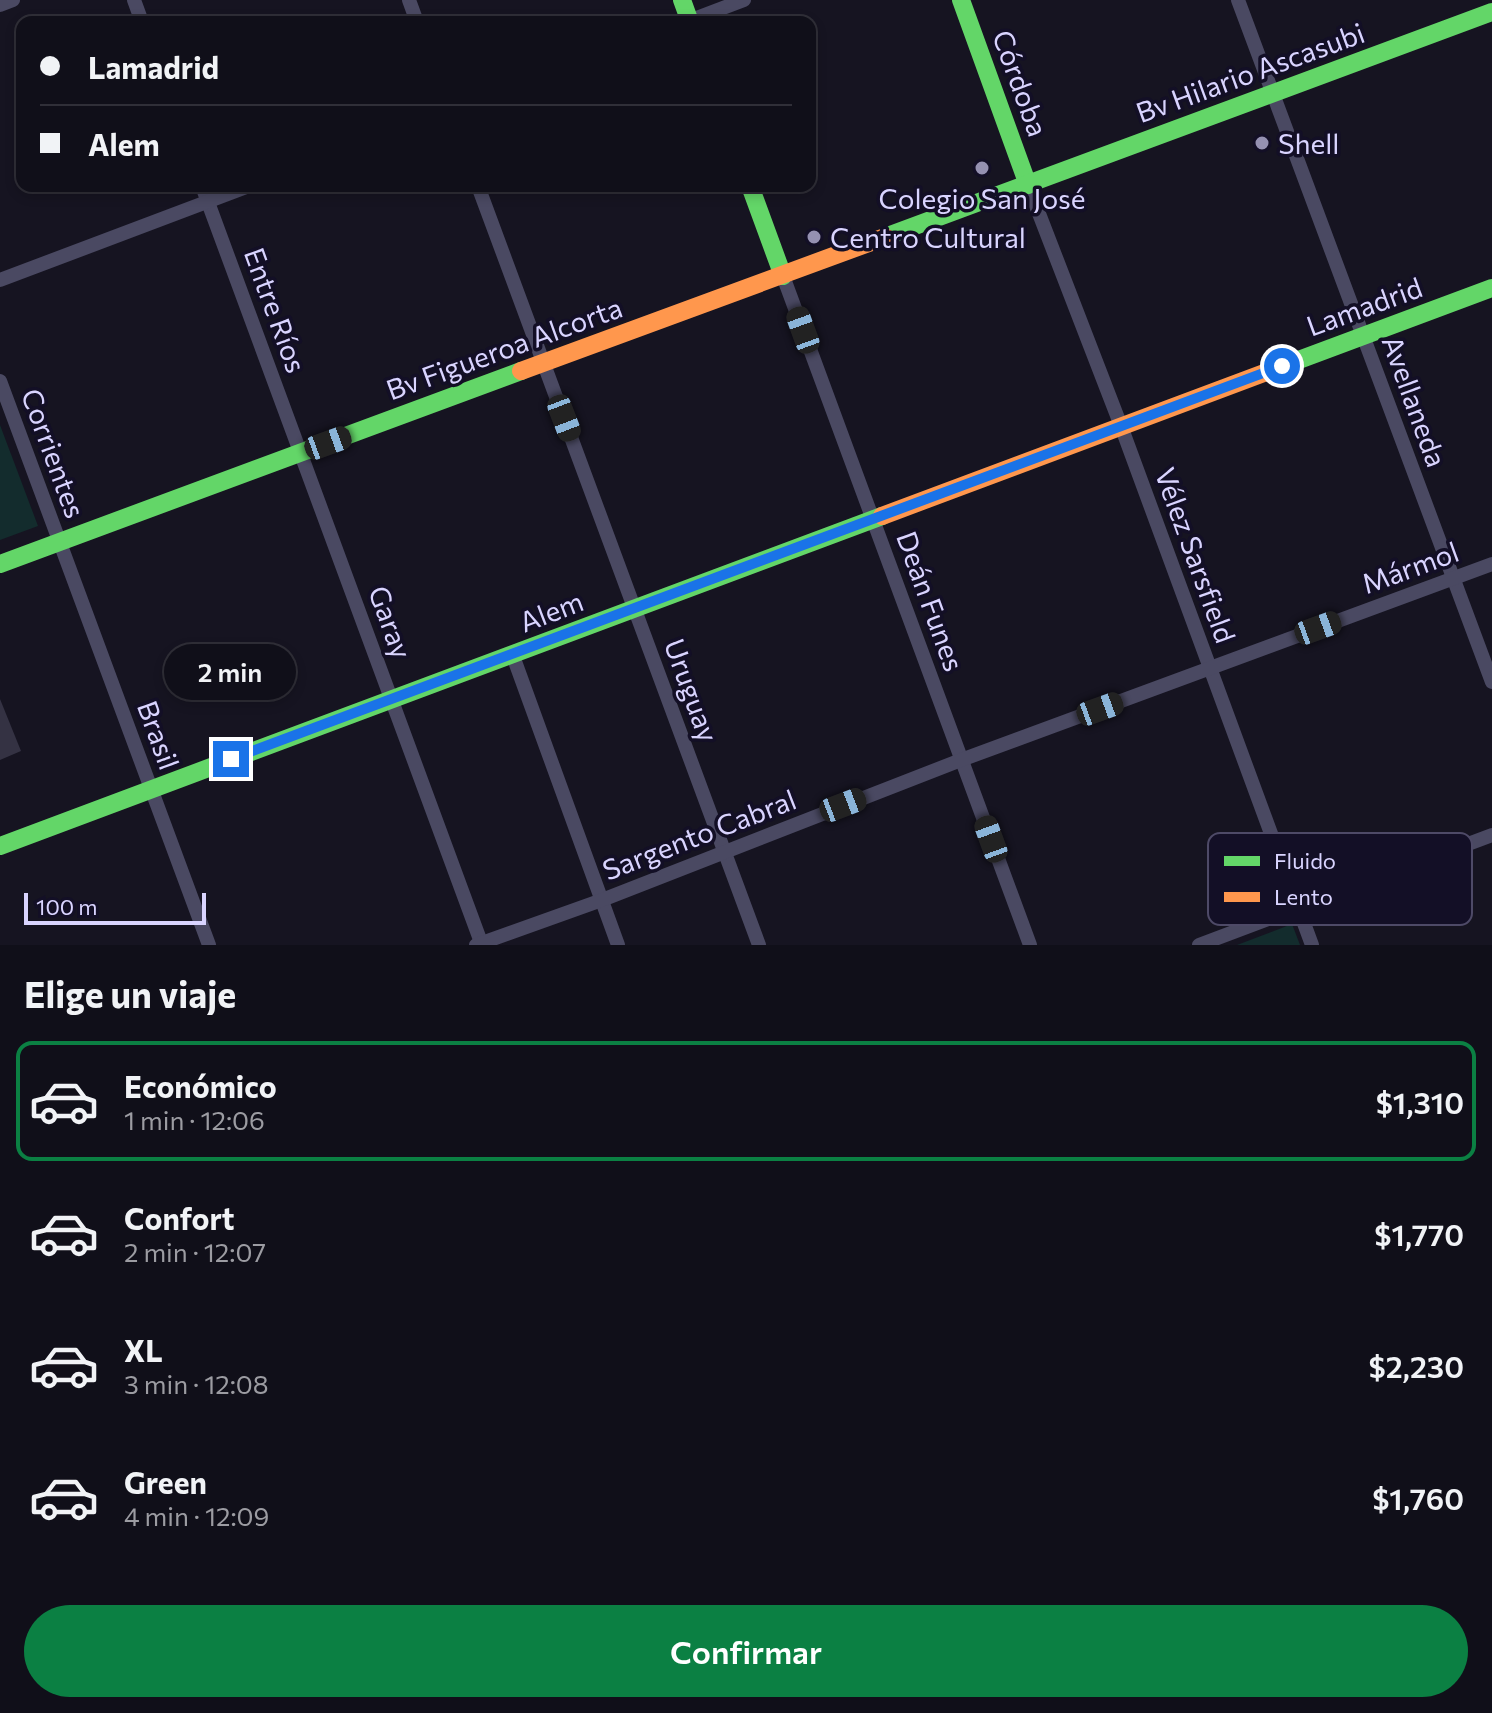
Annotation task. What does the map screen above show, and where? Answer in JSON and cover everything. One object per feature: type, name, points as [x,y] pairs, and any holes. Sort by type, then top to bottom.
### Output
[{"type":"street","points":[[0,5],[13,0]]},
{"type":"street","points":[[703,16],[744,0]]},
{"type":"street","name":"Córdoba","points":[[961,0],[1028,185]]},
{"type":"street","name":"Avellaneda","points":[[1238,0],[1492,682]]},
{"type":"street","name":"Bv Hilario Ascasubi","points":[[1028,185],[1492,12]]},
{"type":"street","name":"Bv Figueroa Alcorta","points":[[0,564],[1028,185]]},
{"type":"street","name":"Vélez Sarsfield","points":[[1028,185],[1271,833]]},
{"type":"street","name":"Entre Ríos","points":[[204,192],[301,453]]},
{"type":"street","points":[[0,280],[233,192]]},
{"type":"street","name":"Uruguay","points":[[480,192],[759,945]]},
{"type":"street","points":[[752,192],[783,276]]},
{"type":"street","name":"Deán Funes","points":[[783,276],[1030,945]]},
{"type":"street","name":"Lamadrid","points":[[1121,426],[1492,288]]},
{"type":"street","name":"Corrientes","points":[[0,381],[60,543]]},
{"type":"street","name":"Alem","points":[[0,846],[1121,426]]},
{"type":"street","name":"Garay","points":[[301,453],[480,944]]},
{"type":"street","name":"Brasil","points":[[60,543],[209,945]]},
{"type":"street","name":"Mármol","points":[[1210,668],[1492,564]]},
{"type":"street","points":[[513,656],[618,945]]},
{"type":"street","name":"Sargento Cabral","points":[[480,944],[1210,668]]},
{"type":"street","points":[[1472,843],[1492,835]]},
{"type":"street","points":[[1199,945],[1253,925]]},
{"type":"street","name":"Vélez Sarsfield","points":[[1305,925],[1312,945]]},
{"type":"green space","points":[[0,425],[38,526],[0,540]]},
{"type":"green space","points":[[1292,925],[1300,945],[1237,945]]},
{"type":"building","points":[[0,699],[21,751],[0,760]]},
{"type":"traffic: fast","points":[[682,0],[688,16]]},
{"type":"traffic: fast","points":[[961,0],[1028,185]]},
{"type":"traffic: fast","points":[[885,237],[1492,12]]},
{"type":"traffic: fast","points":[[752,192],[783,276]]},
{"type":"traffic: fast","points":[[1288,364],[1492,288]]},
{"type":"traffic: fast","points":[[0,564],[521,371]]},
{"type":"traffic: fast","points":[[0,846],[882,516]]},
{"type":"traffic: slow","points":[[521,371],[885,237]]},
{"type":"traffic: slow","points":[[882,516],[1288,364]]},
{"type":"place","name":"Shell","points":[[1262,143]]},
{"type":"place","name":"Colegio San José","points":[[982,168]]},
{"type":"place","name":"Centro Cultural","points":[[814,237]]},
{"type":"route","points":[[231,759],[1282,366]]}]
